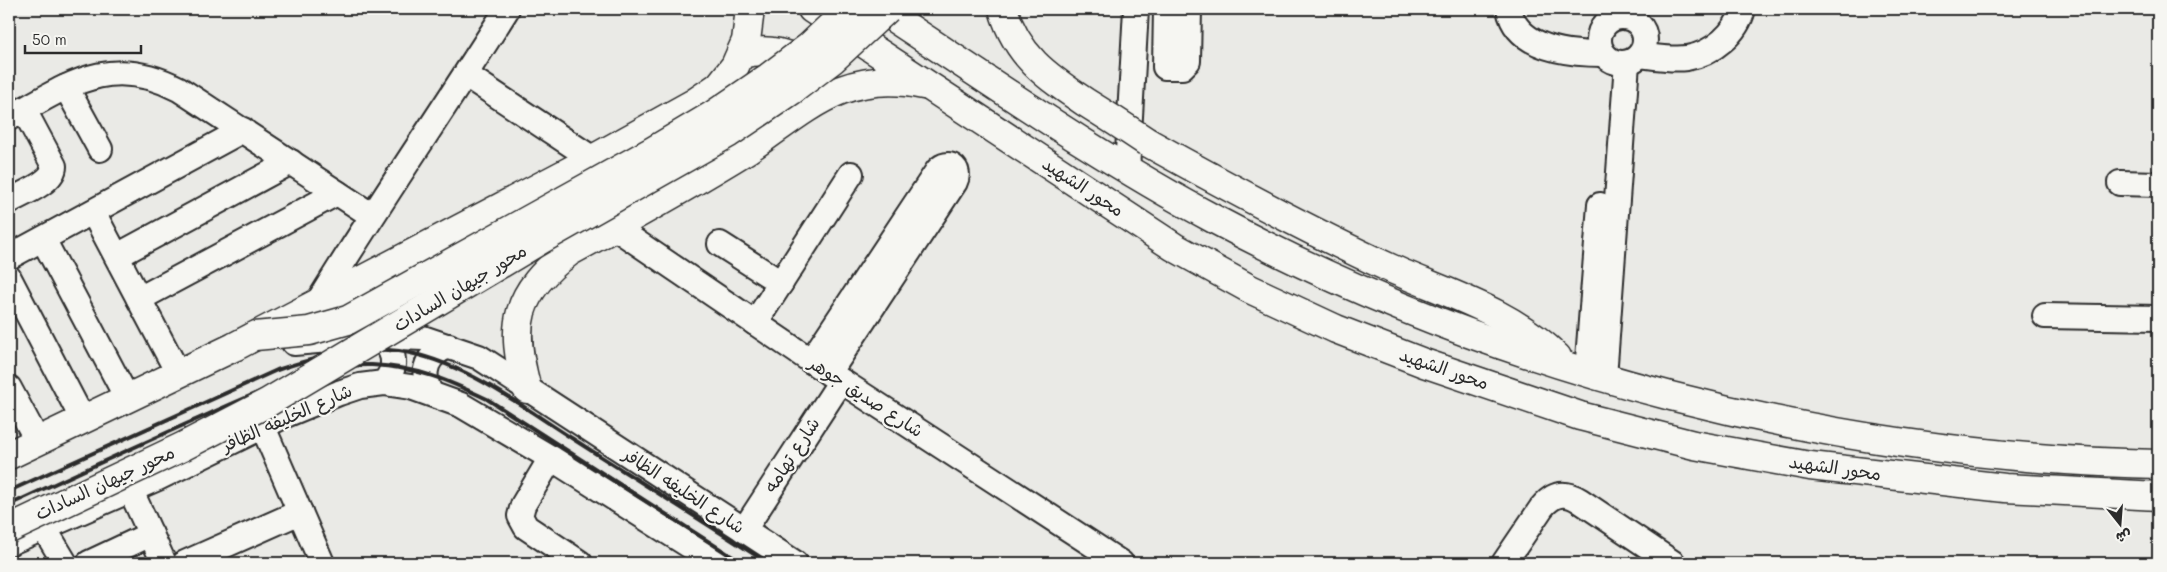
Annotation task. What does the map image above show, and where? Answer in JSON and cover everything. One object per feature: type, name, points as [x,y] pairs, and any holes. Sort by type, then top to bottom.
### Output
[{"type":"main road","points":[[9,455],[245,342],[592,159],[709,94],[728,76],[741,54],[750,26],[750,9]]},
{"type":"main road","name":"محور الشهيد","points":[[812,9],[1174,247],[1250,289],[1336,329],[1380,346],[1580,416],[1694,445],[1810,466],[2005,488],[2158,496]]},
{"type":"main road","name":"محور جيهان السادات","points":[[245,342],[309,331],[348,320],[590,187],[713,115],[809,47],[849,9]]},
{"type":"main road","name":"محور الشهيد","points":[[880,9],[1121,167],[1214,219],[1337,279],[1446,325],[1586,372],[1690,401],[1830,430],[1892,440],[2042,457],[2158,464]]},
{"type":"main road","name":"محور جيهان السادات","points":[[9,529],[182,448],[267,403],[542,238],[729,133],[791,91],[833,59],[886,9]]},
{"type":"main road","points":[[1003,9],[1007,23],[1018,43],[1031,61],[1048,77],[1147,142],[1313,231],[1390,268],[1504,317],[1586,372]]},
{"type":"main road","points":[[741,54],[764,50],[788,55],[798,60],[816,76],[826,97]]},
{"type":"main road","points":[[527,389],[519,361],[517,336],[521,311],[530,288],[547,268],[569,252],[740,153],[826,97],[852,87],[878,82],[904,82],[930,87]]},
{"type":"street","points":[[317,304],[371,216],[507,9]]},
{"type":"street","points":[[1119,9],[1121,167]]},
{"type":"street","points":[[1121,167],[1133,67],[1136,9]]},
{"type":"street","points":[[1165,67],[1166,9]]},
{"type":"street","points":[[1133,67],[1182,67],[1188,61],[1189,9]]},
{"type":"street","points":[[1509,9],[1516,26],[1524,34],[1552,49],[1576,54],[1620,58],[1686,58],[1700,54],[1719,43],[1732,31],[1741,17],[1743,9]]},
{"type":"street","points":[[1586,372],[1620,58]]},
{"type":"street","points":[[9,201],[48,180],[54,172],[54,166],[16,114],[88,77],[120,72],[150,76],[179,89],[371,216]]},
{"type":"street","points":[[466,74],[592,159]]},
{"type":"street","points":[[66,87],[100,149]]},
{"type":"street","points":[[9,257],[243,130]]},
{"type":"street","points":[[116,256],[291,162]]},
{"type":"street","points":[[755,323],[851,174]]},
{"type":"street","points":[[2120,183],[2158,184]]},
{"type":"street","points":[[139,299],[337,193]]},
{"type":"street","points":[[93,212],[178,373]]},
{"type":"street","name":"شارع صديق جوهر","points":[[614,227],[827,372],[1121,563]]},
{"type":"street","points":[[43,239],[127,398]]},
{"type":"street","points":[[720,244],[781,283]]},
{"type":"street","name":"شارع تهامه","points":[[744,530],[827,372],[897,250]]},
{"type":"street","points":[[9,278],[83,420]]},
{"type":"street","points":[[2045,316],[2158,318]]},
{"type":"street","points":[[375,336],[388,346],[392,353],[393,370],[384,383]]},
{"type":"street","name":"شارع الخليفه الظافر","points":[[245,342],[375,336],[423,338],[480,357],[795,563]]},
{"type":"street","points":[[430,393],[425,381],[427,366],[436,353],[449,346]]},
{"type":"street","name":"شارع الخليفه الظافر","points":[[9,543],[131,491],[339,392],[360,386],[384,383],[411,387],[461,405],[551,458],[717,563]]},
{"type":"street","points":[[9,388],[38,442]]},
{"type":"street","points":[[263,427],[322,563]]},
{"type":"street","points":[[551,458],[523,505],[520,516],[526,526],[580,563]]},
{"type":"street","points":[[131,491],[164,563]]},
{"type":"street","points":[[1504,563],[1548,499],[1559,494],[1570,494],[1673,563]]},
{"type":"street","points":[[185,563],[300,512]]},
{"type":"street","points":[[44,528],[65,563]]},
{"type":"street","points":[[88,563],[151,534]]},
{"type":"railway","points":[[9,491],[277,370],[337,353],[368,350],[399,351],[445,364],[490,386],[768,563]]},
{"type":"railway","points":[[9,505],[159,436],[288,380],[330,369],[351,366],[388,366],[431,376],[487,399],[742,563]]}]
